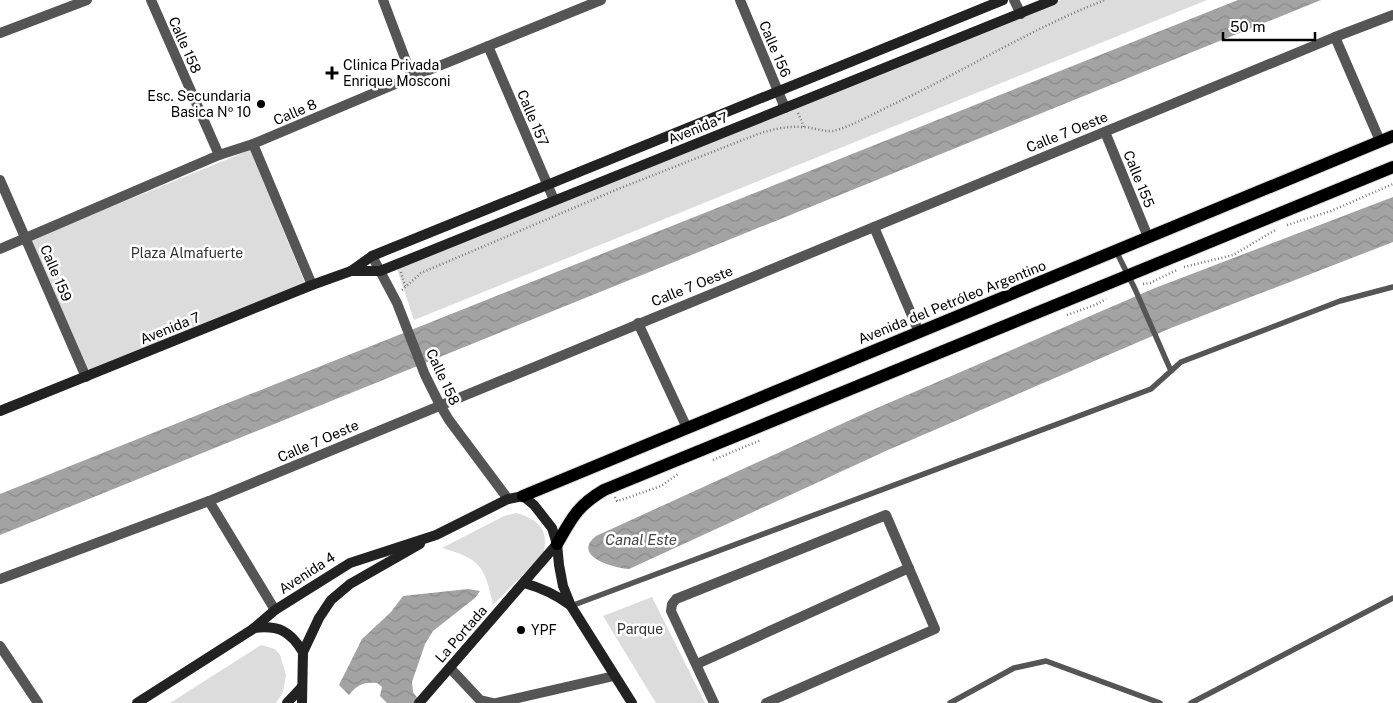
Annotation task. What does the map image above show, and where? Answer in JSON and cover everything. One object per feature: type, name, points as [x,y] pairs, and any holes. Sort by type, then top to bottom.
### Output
[{"type":"main road","name":"Avenida 7","points":[[0,411],[351,271],[372,256],[1003,0]]},
{"type":"main road","name":"Avenida 7","points":[[351,271],[380,271],[1053,0]]},
{"type":"main road","name":"Avenida del Petróleo Argentino","points":[[523,496],[1393,136]]},
{"type":"main road","points":[[557,544],[580,507],[604,490],[1393,167]]},
{"type":"main road","points":[[523,496],[545,517],[552,528],[557,544],[563,586],[571,606],[632,703]]},
{"type":"main road","name":"Avenida 4","points":[[137,703],[253,629],[276,610],[350,563],[436,535],[508,499],[523,496]]},
{"type":"main road","points":[[302,703],[303,652],[319,618],[331,600],[350,584],[436,535]]},
{"type":"main road","name":"La Portada","points":[[419,703],[557,544]]},
{"type":"main road","points":[[524,583],[557,595],[571,606]]},
{"type":"main road","points":[[253,629],[268,626],[283,630],[295,639],[303,652]]},
{"type":"main road","points":[[287,703],[302,687]]},
{"type":"street","points":[[0,33],[87,0]]},
{"type":"street","name":"Calle 158","points":[[151,0],[219,155]]},
{"type":"street","points":[[382,0],[412,77]]},
{"type":"street","name":"Calle 8","points":[[0,248],[219,155],[253,144],[601,0]]},
{"type":"street","name":"Calle 156","points":[[740,0],[778,91],[790,106]]},
{"type":"street","points":[[1014,0],[1021,14]]},
{"type":"street","name":"Calle 7 Oeste","points":[[0,579],[209,501],[1335,37],[1393,16]]},
{"type":"street","points":[[1335,37],[1380,141]]},
{"type":"street","name":"Calle 157","points":[[488,46],[554,200]]},
{"type":"street","name":"Calle 155","points":[[1105,132],[1148,237]]},
{"type":"street","points":[[253,144],[312,285]]},
{"type":"street","name":"Calle 159","points":[[0,180],[86,377]]},
{"type":"street","points":[[874,226],[919,332]]},
{"type":"street","name":"Calle 158","points":[[372,256],[396,301],[425,375],[440,405],[508,499]]},
{"type":"street","points":[[638,323],[687,428]]},
{"type":"street","points":[[209,501],[276,610]]},
{"type":"street","points":[[714,703],[671,611],[672,604],[676,599],[886,515],[935,628],[766,703]]},
{"type":"street","points":[[697,664],[909,568]]},
{"type":"street","points":[[0,646],[38,703]]},
{"type":"street","points":[[450,668],[480,700],[495,703],[614,676]]},
{"type":"lane","points":[[1116,251],[1171,371]]},
{"type":"lane","points":[[571,606],[1151,389],[1181,362],[1340,301],[1393,287]]},
{"type":"lane","points":[[1191,703],[1393,598]]},
{"type":"lane","points":[[950,703],[1014,668],[1046,661],[1160,703]]},
{"type":"path","points":[[396,301],[405,287],[421,273],[618,189],[777,128],[804,127],[832,131],[904,99],[1034,32],[1105,0]]},
{"type":"path","points":[[790,106],[804,127]]},
{"type":"green space","points":[[1061,0],[1207,0],[414,320],[397,269]]},
{"type":"green space","name":"Plaza Almafuerte","points":[[250,150],[305,283],[89,370],[30,240]]},
{"type":"green space","points":[[516,513],[536,522],[540,527],[545,538],[543,554],[493,605],[484,573],[479,566],[465,556],[442,548],[504,516]]},
{"type":"green space","name":"Parque","points":[[652,597],[705,703],[656,703],[603,616]]},
{"type":"green space","points":[[261,645],[275,649],[280,655],[286,675],[283,692],[276,703],[170,703]]},
{"type":"water","points":[[1238,0],[1321,0],[0,535],[0,494]]},
{"type":"water","name":"Canal Este","points":[[1393,197],[1393,242],[1171,328],[888,450],[629,569],[597,560],[588,549],[596,536],[870,411],[1155,288]]},
{"type":"water","points":[[468,589],[480,591],[475,598],[433,631],[425,644],[412,682],[413,692],[421,703],[387,703],[380,696],[382,687],[377,683],[361,684],[349,695],[339,685],[362,639],[391,612],[403,596]]},
{"type":"place","name":"Clinica Privada Enrique Mosconi","points":[[332,73]]},
{"type":"place","name":"Esc. Secundaria Basica Nº 10","points":[[261,104]]},
{"type":"place","name":"YPF","points":[[521,630]]}]
